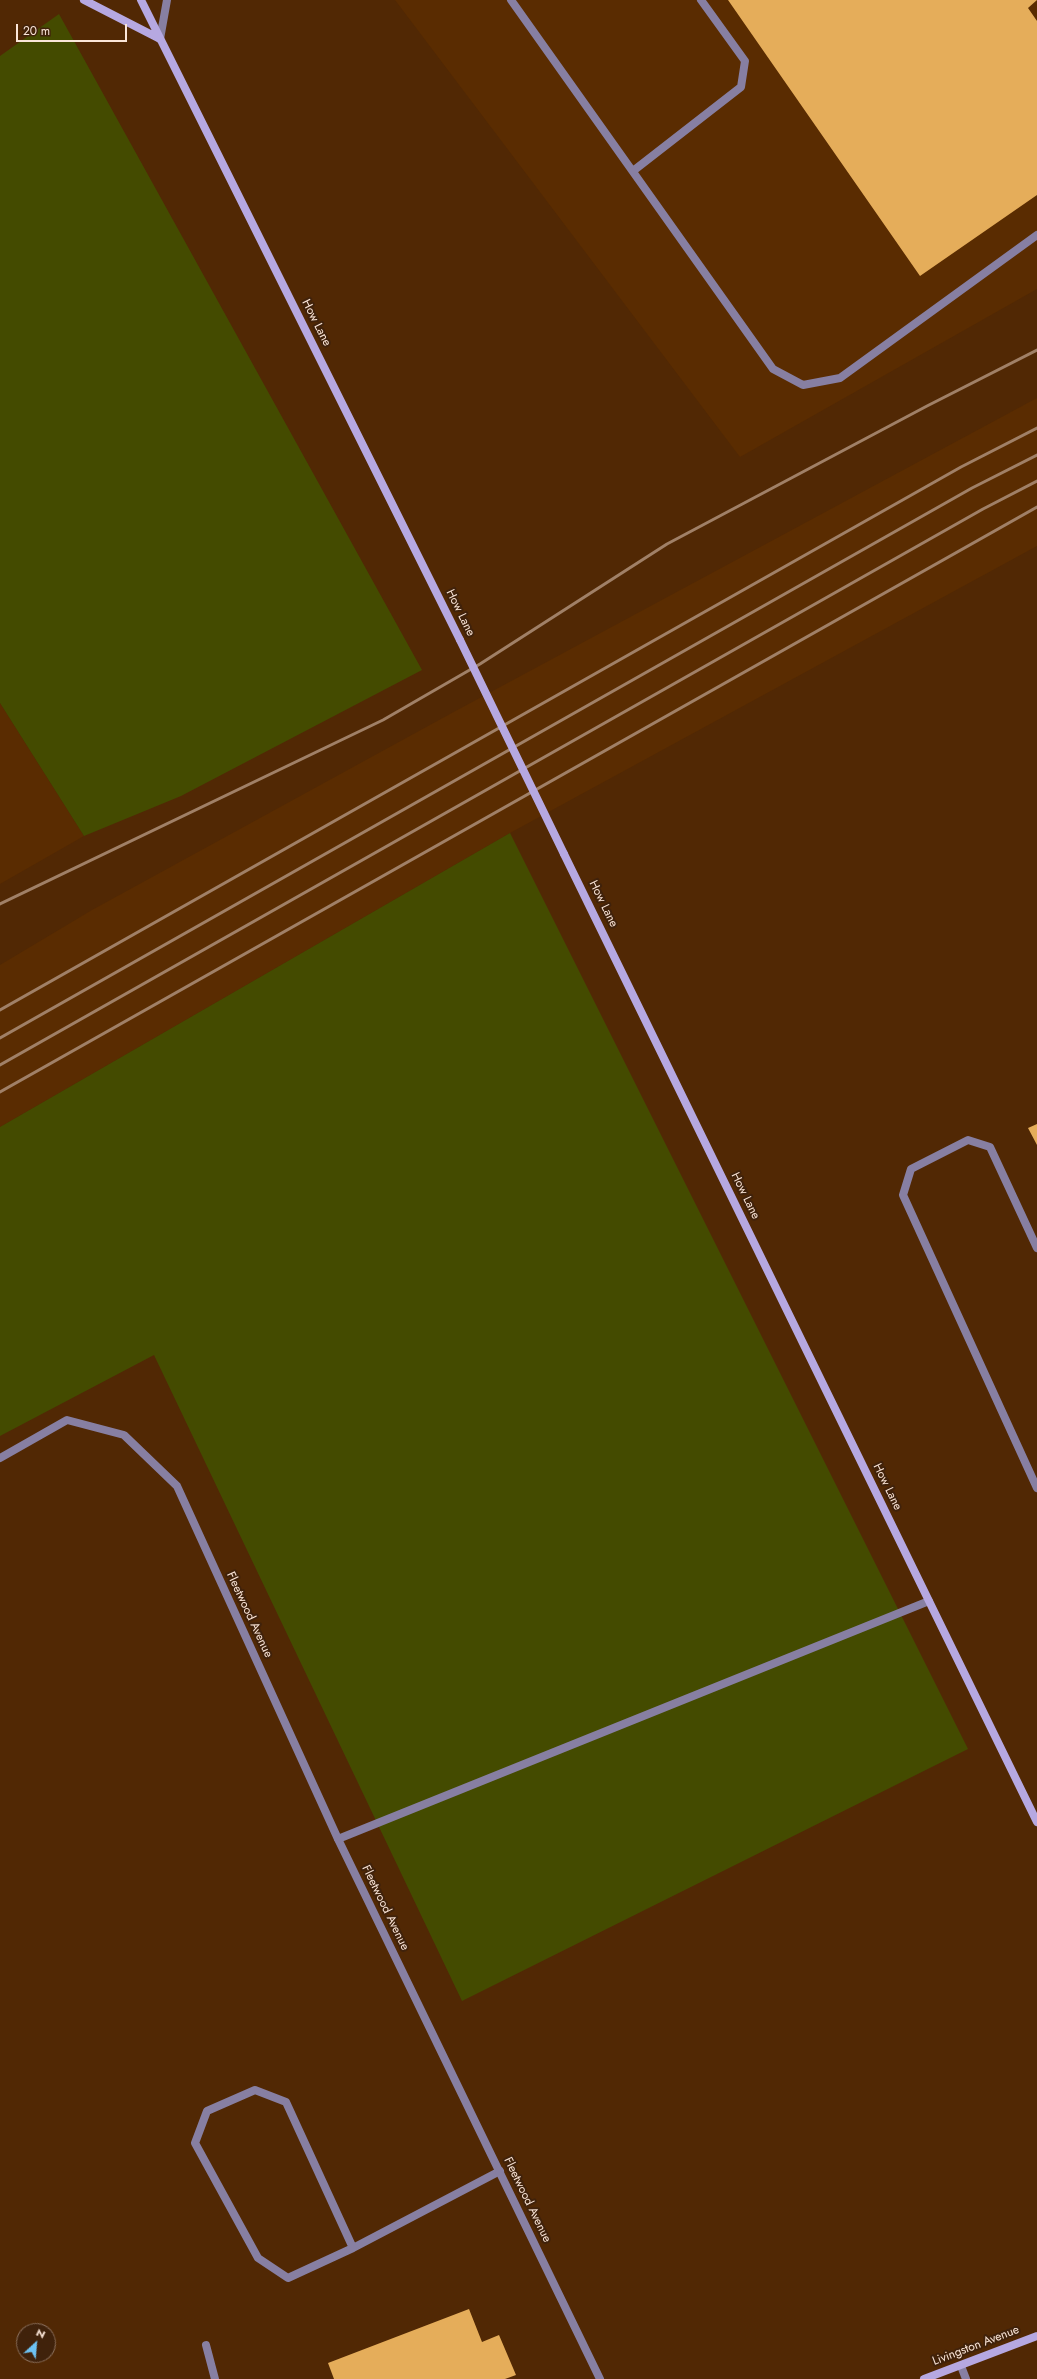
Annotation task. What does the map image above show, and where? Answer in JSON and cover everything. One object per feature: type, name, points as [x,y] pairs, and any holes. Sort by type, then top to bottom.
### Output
[{"type":"main road","points":[[84,0],[160,40]]},
{"type":"main road","name":"How Lane","points":[[141,0],[460,640],[1037,1822]]},
{"type":"main road","name":"Livingston Avenue","points":[[924,2379],[1037,2336]]},
{"type":"street","points":[[160,40],[167,0]]},
{"type":"street","points":[[512,0],[773,370],[802,385],[840,378],[1037,235]]},
{"type":"street","points":[[633,171],[741,87],[745,61],[701,0]]},
{"type":"street","points":[[1037,1248],[990,1147],[968,1140],[911,1169],[903,1195],[1037,1488]]},
{"type":"street","name":"Fleetwood Avenue","points":[[0,1458],[67,1420],[124,1435],[177,1486],[338,1839],[600,2379]]},
{"type":"street","points":[[338,1839],[929,1601]]},
{"type":"street","points":[[353,2248],[286,2102],[255,2090],[207,2110],[195,2143],[258,2258],[288,2278],[353,2248],[500,2171]]},
{"type":"street","points":[[206,2345],[216,2379]]},
{"type":"street","points":[[960,2366],[966,2379]]},
{"type":"shaded area","points":[[395,0],[1037,0],[1037,289],[740,457]]},
{"type":"shaded area","points":[[1037,398],[1037,546],[510,833],[0,1127],[0,965],[92,910],[450,714]]},
{"type":"shaded area","points":[[0,703],[84,836],[0,884]]},
{"type":"green space","points":[[59,14],[422,670],[181,796],[84,836],[0,703],[0,56]]},
{"type":"green space","points":[[510,833],[968,1749],[462,2001],[154,1355],[0,1436],[0,1127]]},
{"type":"building","points":[[728,0],[1037,0],[1028,8],[1037,21],[1037,195],[920,276]]},
{"type":"building","points":[[1037,1124],[1037,1145],[1028,1128]]},
{"type":"building","points":[[469,2309],[482,2342],[499,2335],[516,2375],[505,2379],[334,2379],[328,2363]]},
{"type":"railway","points":[[0,904],[383,720],[480,664],[667,544],[927,406],[1037,350]]},
{"type":"railway","points":[[0,1010],[961,467],[1037,428]]},
{"type":"railway","points":[[0,1038],[972,488],[1037,455]]},
{"type":"railway","points":[[0,1065],[983,509],[1037,481]]},
{"type":"railway","points":[[0,1092],[1037,507]]}]
